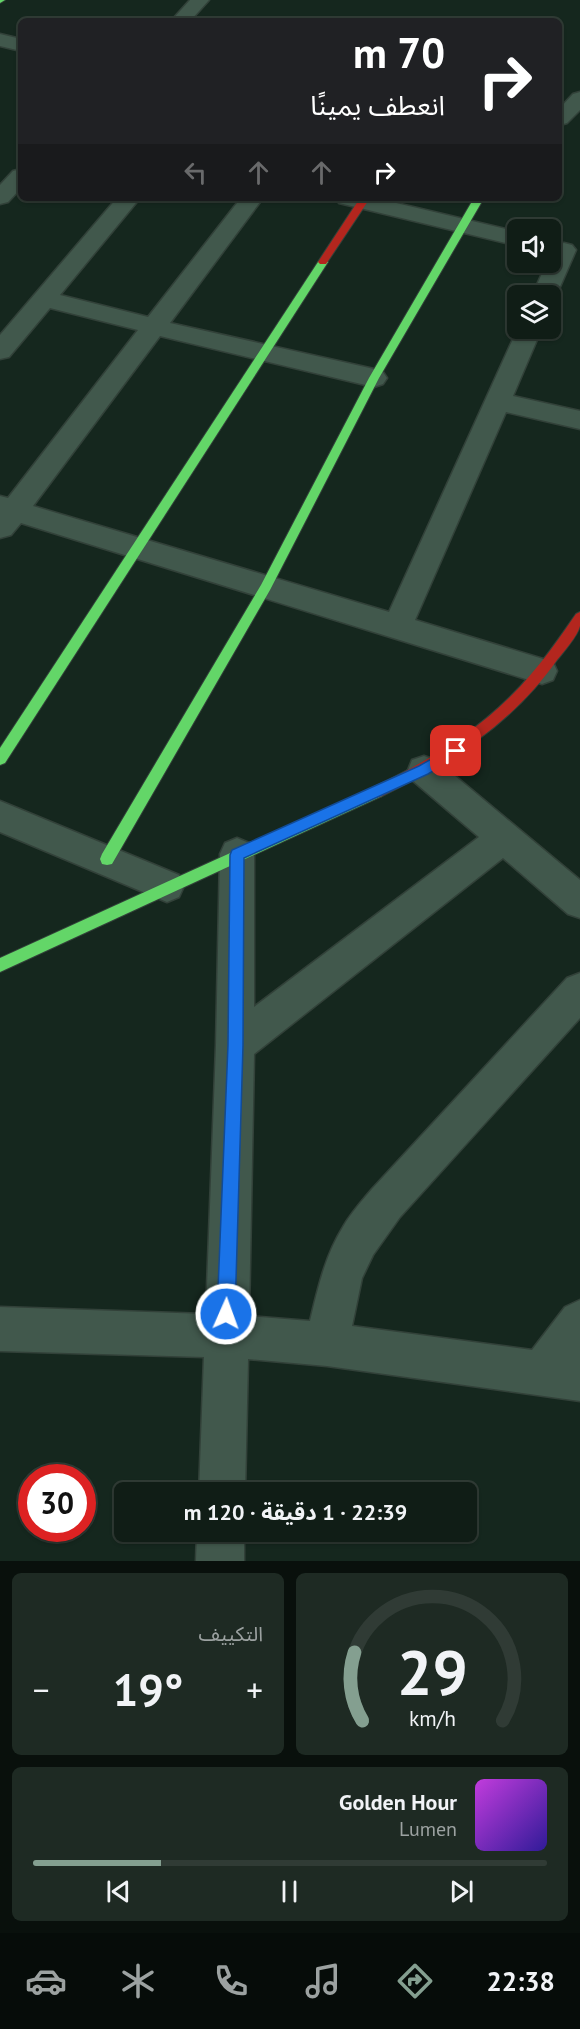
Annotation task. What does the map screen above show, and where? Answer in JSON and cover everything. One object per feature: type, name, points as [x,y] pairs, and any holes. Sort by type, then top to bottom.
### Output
[{"type":"street","points":[[183,18],[200,0]]},
{"type":"street","points":[[0,40],[18,44]]},
{"type":"street","points":[[562,117],[580,98]]},
{"type":"street","points":[[562,120],[580,126]]},
{"type":"street","points":[[0,197],[18,179]]},
{"type":"street","points":[[0,351],[127,201]]},
{"type":"street","points":[[250,201],[5,516],[138,549],[542,671]]},
{"type":"street","points":[[0,759],[264,354],[357,201]]},
{"type":"street","points":[[366,201],[507,237]]},
{"type":"street","points":[[107,859],[266,587],[374,378],[477,201]]},
{"type":"street","points":[[549,285],[565,250]]},
{"type":"street","points":[[45,299],[264,354],[374,378]]},
{"type":"street","points":[[396,627],[525,339]]},
{"type":"street","points":[[499,402],[580,420]]},
{"type":"street","points":[[0,965],[167,886],[424,770],[456,751],[491,723],[542,671],[580,617]]},
{"type":"street","points":[[424,770],[580,902]]},
{"type":"street","points":[[0,816],[167,886]]},
{"type":"street","points":[[235,1045],[504,837]]},
{"type":"street","points":[[222,1482],[235,1045],[237,855]]},
{"type":"street","points":[[327,1344],[341,1278],[358,1240],[386,1203],[580,991]]},
{"type":"street","points":[[0,1329],[225,1336],[327,1344],[560,1377],[580,1322]]},
{"type":"street","points":[[220,1561],[221,1542]]},
{"type":"traffic: fast","points":[[107,859],[266,587],[374,378],[477,201]]},
{"type":"traffic: fast","points":[[0,759],[323,262]]},
{"type":"traffic: fast","points":[[0,965],[377,792]]},
{"type":"traffic: jam","points":[[323,262],[363,201]]},
{"type":"traffic: jam","points":[[377,792],[440,759],[497,718],[538,676],[580,617]]},
{"type":"route","points":[[226,1314],[235,1045],[237,855],[424,770],[456,751]]}]
